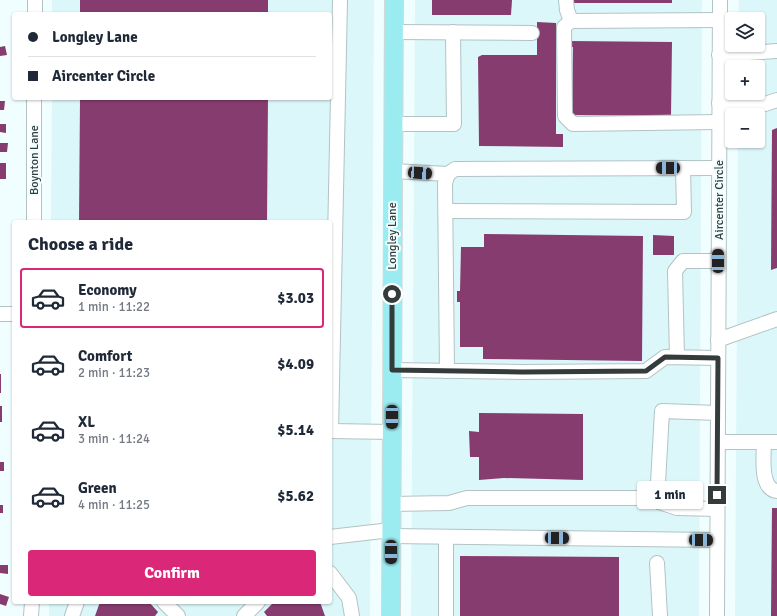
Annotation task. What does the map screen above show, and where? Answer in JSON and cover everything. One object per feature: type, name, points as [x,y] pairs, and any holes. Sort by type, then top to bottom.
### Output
[{"type":"main road","name":"Longley Lane","points":[[391,616],[394,0]]},
{"type":"street","points":[[35,0],[35,12]]},
{"type":"street","points":[[332,383],[340,0]]},
{"type":"street","points":[[566,0],[567,10],[571,21]]},
{"type":"street","name":"Aircenter Circle","points":[[717,616],[720,0]]},
{"type":"street","points":[[719,122],[573,124],[565,116],[564,27],[571,21],[720,20]]},
{"type":"street","points":[[394,32],[532,33]]},
{"type":"street","points":[[393,124],[454,124],[453,32]]},
{"type":"street","points":[[720,55],[777,51]]},
{"type":"street","name":"Boynton Lane","points":[[34,100],[34,220]]},
{"type":"street","points":[[719,103],[765,104],[777,100]]},
{"type":"street","points":[[446,211],[684,212],[683,168]]},
{"type":"street","points":[[447,371],[445,183],[448,174],[455,169],[719,168]]},
{"type":"street","points":[[393,171],[448,174]]},
{"type":"street","points":[[677,357],[675,271],[683,261],[718,261]]},
{"type":"street","points":[[0,314],[12,314]]},
{"type":"street","points":[[718,340],[777,319]]},
{"type":"street","points":[[392,370],[646,371],[665,357],[718,358]]},
{"type":"street","points":[[657,501],[662,411],[718,413]]},
{"type":"street","points":[[332,431],[392,432]]},
{"type":"street","points":[[718,442],[771,442],[764,478],[767,485],[773,490],[777,491]]},
{"type":"street","points":[[391,504],[449,503],[467,498],[647,498],[677,508],[717,509]]},
{"type":"street","points":[[332,535],[391,533],[446,537],[717,540]]},
{"type":"street","points":[[446,537],[446,616]]},
{"type":"street","points":[[657,563],[660,616]]},
{"type":"street","points":[[332,576],[349,598],[352,616]]},
{"type":"street","points":[[32,604],[32,616]]},
{"type":"street","points":[[72,616],[76,604]]},
{"type":"street","points":[[166,604],[178,616]]},
{"type":"street","points":[[244,616],[256,604]]},
{"type":"shaded area","points":[[52,0],[374,0],[370,616],[49,616],[49,604],[332,604],[332,220],[51,220],[52,100],[332,100],[332,12],[52,12]]},
{"type":"shaded area","points":[[415,0],[702,0],[699,616],[411,616]]},
{"type":"shaded area","points":[[739,0],[777,0],[777,616],[735,616],[738,148],[765,148],[765,108],[738,108],[738,100],[765,100],[765,60],[738,60],[738,52],[765,52],[765,12],[738,12]]},
{"type":"building","points":[[80,0],[268,0],[268,12],[80,12]]},
{"type":"building","points":[[432,0],[512,0],[511,15],[432,15]]},
{"type":"building","points":[[570,0],[672,0],[672,3],[570,3]]},
{"type":"building","points":[[537,22],[556,23],[556,134],[563,134],[563,147],[479,146],[478,57],[482,55],[537,55]]},
{"type":"building","points":[[569,41],[672,42],[671,116],[569,115],[569,110],[572,110],[573,47],[569,47]]},
{"type":"building","points":[[5,46],[7,55],[0,56],[0,47]]},
{"type":"building","points":[[80,100],[268,100],[267,220],[79,220]]},
{"type":"building","points":[[0,101],[5,101],[4,110],[0,110]]},
{"type":"building","points":[[0,124],[6,124],[6,133],[0,132]]},
{"type":"building","points":[[777,128],[777,268],[771,270],[772,130]]},
{"type":"building","points":[[0,143],[8,143],[7,152],[0,152]]},
{"type":"building","points":[[0,163],[6,163],[6,179],[0,179]]},
{"type":"building","points":[[484,234],[643,236],[642,361],[483,359],[483,347],[460,347],[460,302],[457,302],[457,291],[460,291],[461,247],[484,247]]},
{"type":"building","points":[[653,235],[674,236],[674,255],[653,255]]},
{"type":"building","points":[[1,374],[1,393],[0,393]]},
{"type":"building","points":[[0,406],[2,406],[2,422],[0,422]]},
{"type":"building","points":[[479,413],[583,414],[583,480],[504,478],[479,480],[479,457],[470,457],[469,431],[479,432]]},
{"type":"building","points":[[0,462],[4,462],[4,471],[0,471]]},
{"type":"building","points":[[0,505],[3,505],[3,513],[0,513]]},
{"type":"building","points":[[772,508],[777,508],[777,616],[771,616]]},
{"type":"building","points":[[460,556],[619,557],[619,616],[460,616]]},
{"type":"building","points":[[0,565],[8,565],[8,574],[0,573]]},
{"type":"building","points":[[0,594],[9,597],[6,606],[0,604]]},
{"type":"building","points":[[99,604],[151,604],[158,612],[155,616],[95,616]]},
{"type":"building","points":[[272,604],[321,604],[325,616],[267,616],[264,612]]},
{"type":"route","points":[[392,294],[392,370],[522,372],[646,371],[665,357],[718,358],[717,495]]}]
